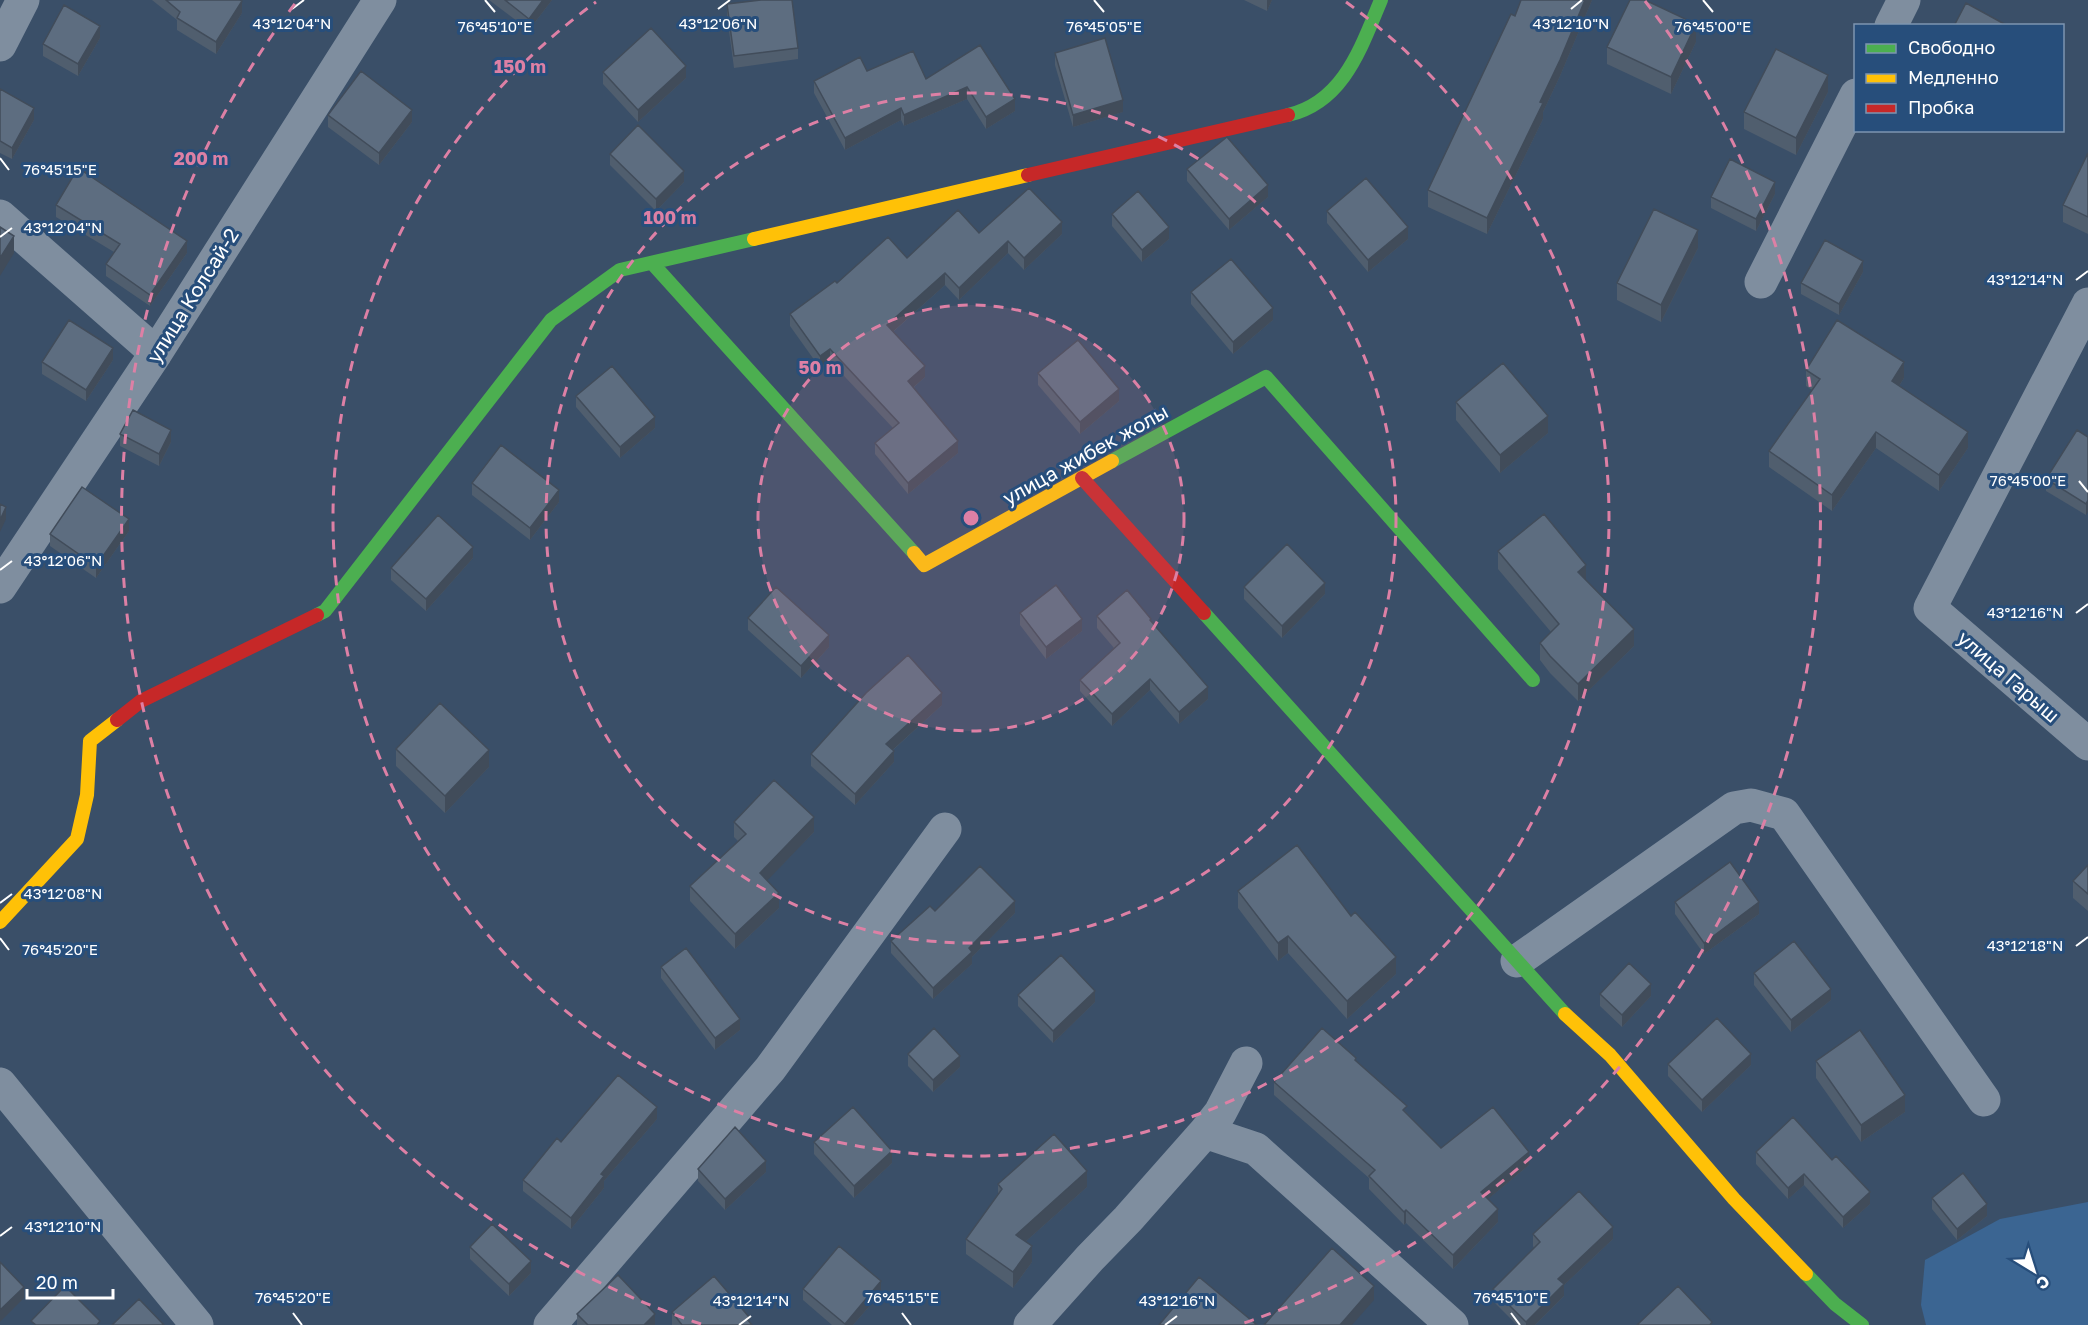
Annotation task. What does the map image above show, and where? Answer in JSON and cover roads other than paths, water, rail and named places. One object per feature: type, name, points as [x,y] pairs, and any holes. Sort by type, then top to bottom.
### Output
[{"type":"street","points":[[0,45],[23,0]]},
{"type":"street","name":"улица Колсай-2","points":[[0,587],[156,353],[380,0]]},
{"type":"street","points":[[0,922],[76,838],[87,795],[90,741],[141,701],[325,610],[552,320],[621,270],[1297,113],[1331,93],[1352,66],[1381,0]]},
{"type":"street","points":[[1892,24],[1904,0]]},
{"type":"street","points":[[1761,282],[1854,99]]},
{"type":"street","points":[[0,216],[156,353]]},
{"type":"street","name":"улица жибек жолы","points":[[652,263],[924,565],[1266,377],[1533,680]]},
{"type":"street","name":"улица Гарыш","points":[[2088,304],[1930,608],[2088,744]]},
{"type":"street","points":[[1082,478],[1566,1015],[1610,1055],[1734,1199],[1835,1304],[1862,1325]]},
{"type":"street","points":[[1517,961],[1734,808],[1751,805],[1784,814],[1984,1100]]},
{"type":"street","points":[[550,1325],[770,1069],[945,829]]},
{"type":"street","points":[[1030,1325],[1205,1132],[1220,1113],[1246,1064]]},
{"type":"street","points":[[0,1084],[197,1325]]},
{"type":"street","points":[[1205,1132],[1256,1149],[1452,1325]]}]
